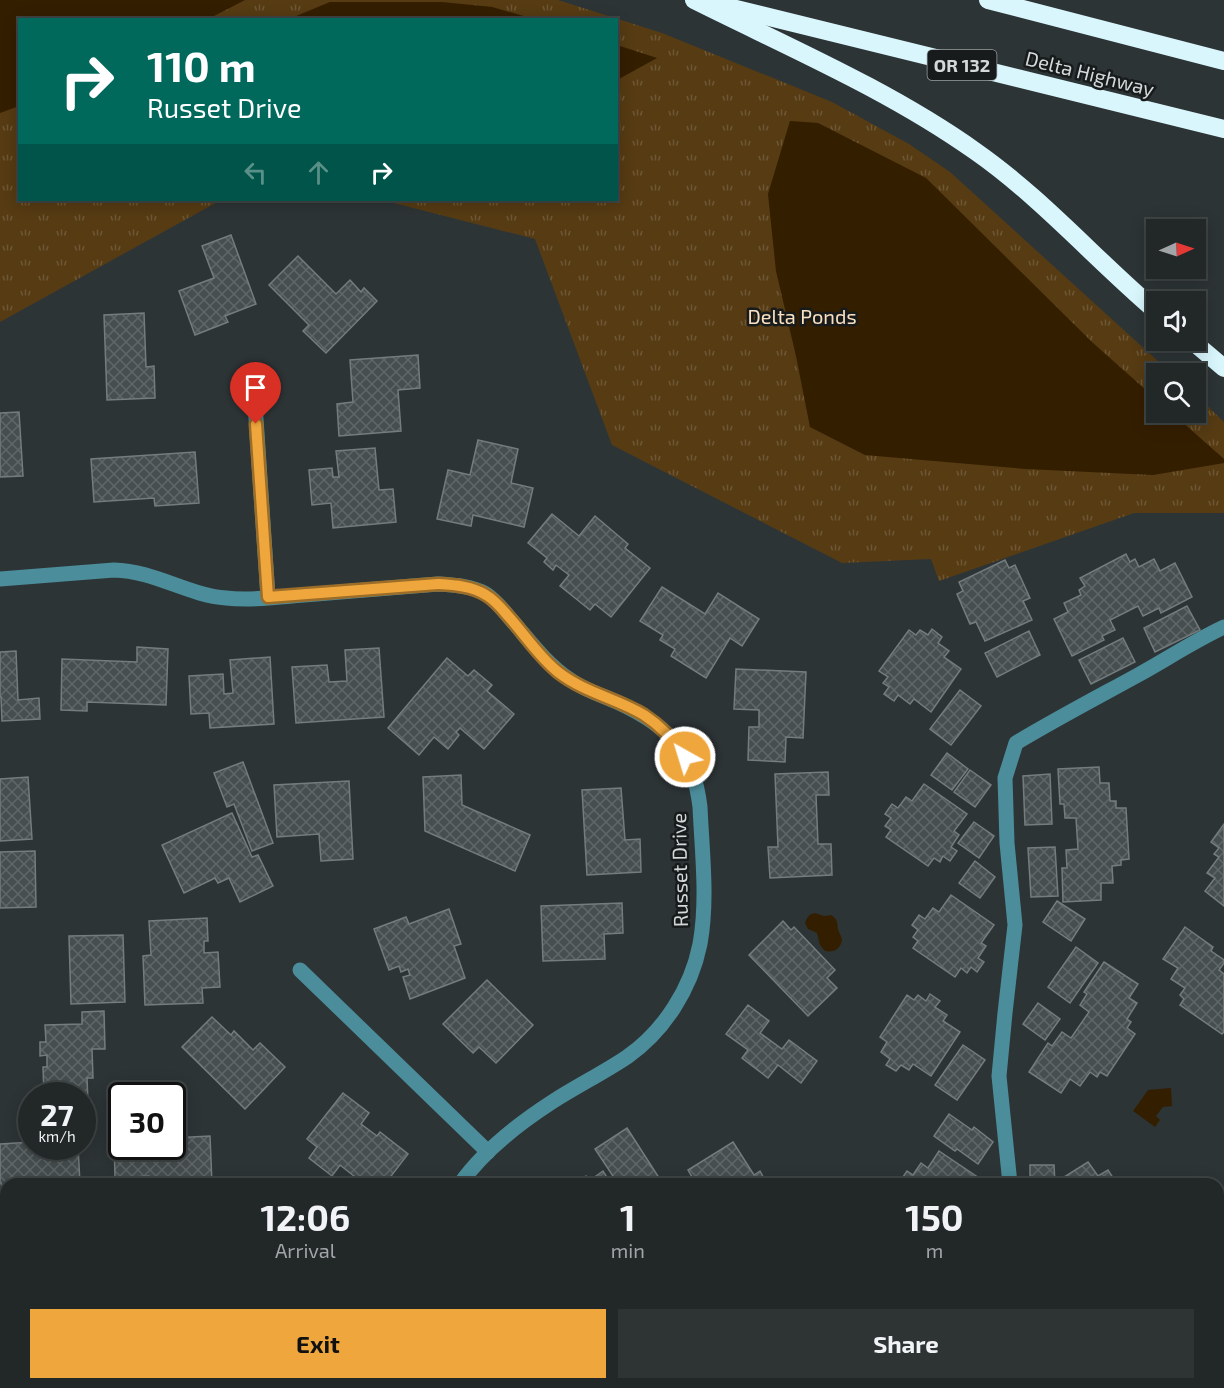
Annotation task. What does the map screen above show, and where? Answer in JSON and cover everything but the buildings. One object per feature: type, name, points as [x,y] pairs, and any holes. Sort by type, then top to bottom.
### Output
[{"type":"highway","points":[[694,0],[876,90],[930,120],[1017,182],[1146,302]]},
{"type":"highway","name":"Delta Highway","points":[[700,0],[1224,129]]},
{"type":"highway","points":[[988,0],[1224,62]]},
{"type":"highway","points":[[1204,351],[1224,368]]},
{"type":"street","points":[[255,404],[268,597]]},
{"type":"street","name":"Russet Drive","points":[[0,579],[127,570],[214,597],[237,599],[438,584],[470,588],[486,594],[498,604],[557,671],[589,691],[634,710],[658,726],[674,741],[694,775],[700,807],[704,914],[700,945],[694,968],[685,988],[660,1027],[646,1041],[628,1056],[551,1103],[501,1140],[465,1178]]},
{"type":"street","points":[[1009,1178],[999,1076],[1016,925],[1007,843],[1005,778],[1016,743],[1224,627]]},
{"type":"street","points":[[300,970],[488,1152]]},
{"type":"green space","name":"Delta Ponds","points":[[0,0],[558,0],[615,18],[18,18],[18,201],[219,201],[0,322]]},
{"type":"green space","name":"Delta Ponds","points":[[618,19],[662,33],[832,102],[909,144],[950,172],[1160,363],[1146,363],[1146,423],[1206,423],[1206,405],[1224,422],[1224,513],[1134,513],[939,581],[931,559],[842,563],[612,445],[535,239],[386,201],[618,201]]},
{"type":"shaded area","points":[[0,0],[245,0],[214,16],[217,18],[18,18],[18,106],[0,113]]},
{"type":"shaded area","points":[[330,2],[442,2],[492,7],[530,18],[291,18]]},
{"type":"shaded area","points":[[618,45],[657,58],[618,79]]},
{"type":"shaded area","points":[[790,121],[818,123],[926,178],[1093,343],[1146,390],[1146,423],[1183,423],[1224,459],[1224,463],[1153,475],[1026,469],[865,455],[810,427],[776,271],[768,194]]},
{"type":"shaded area","points":[[815,913],[824,916],[831,915],[836,919],[842,939],[837,950],[825,951],[820,945],[817,933],[808,929],[805,923],[810,915]]},
{"type":"shaded area","points":[[1171,1088],[1172,1106],[1163,1107],[1156,1116],[1160,1120],[1155,1127],[1133,1111],[1148,1090]]},
{"type":"route","points":[[256,424],[268,597],[438,584],[470,588],[486,594],[498,604],[557,671],[589,691],[643,714],[674,741],[685,757]]}]
